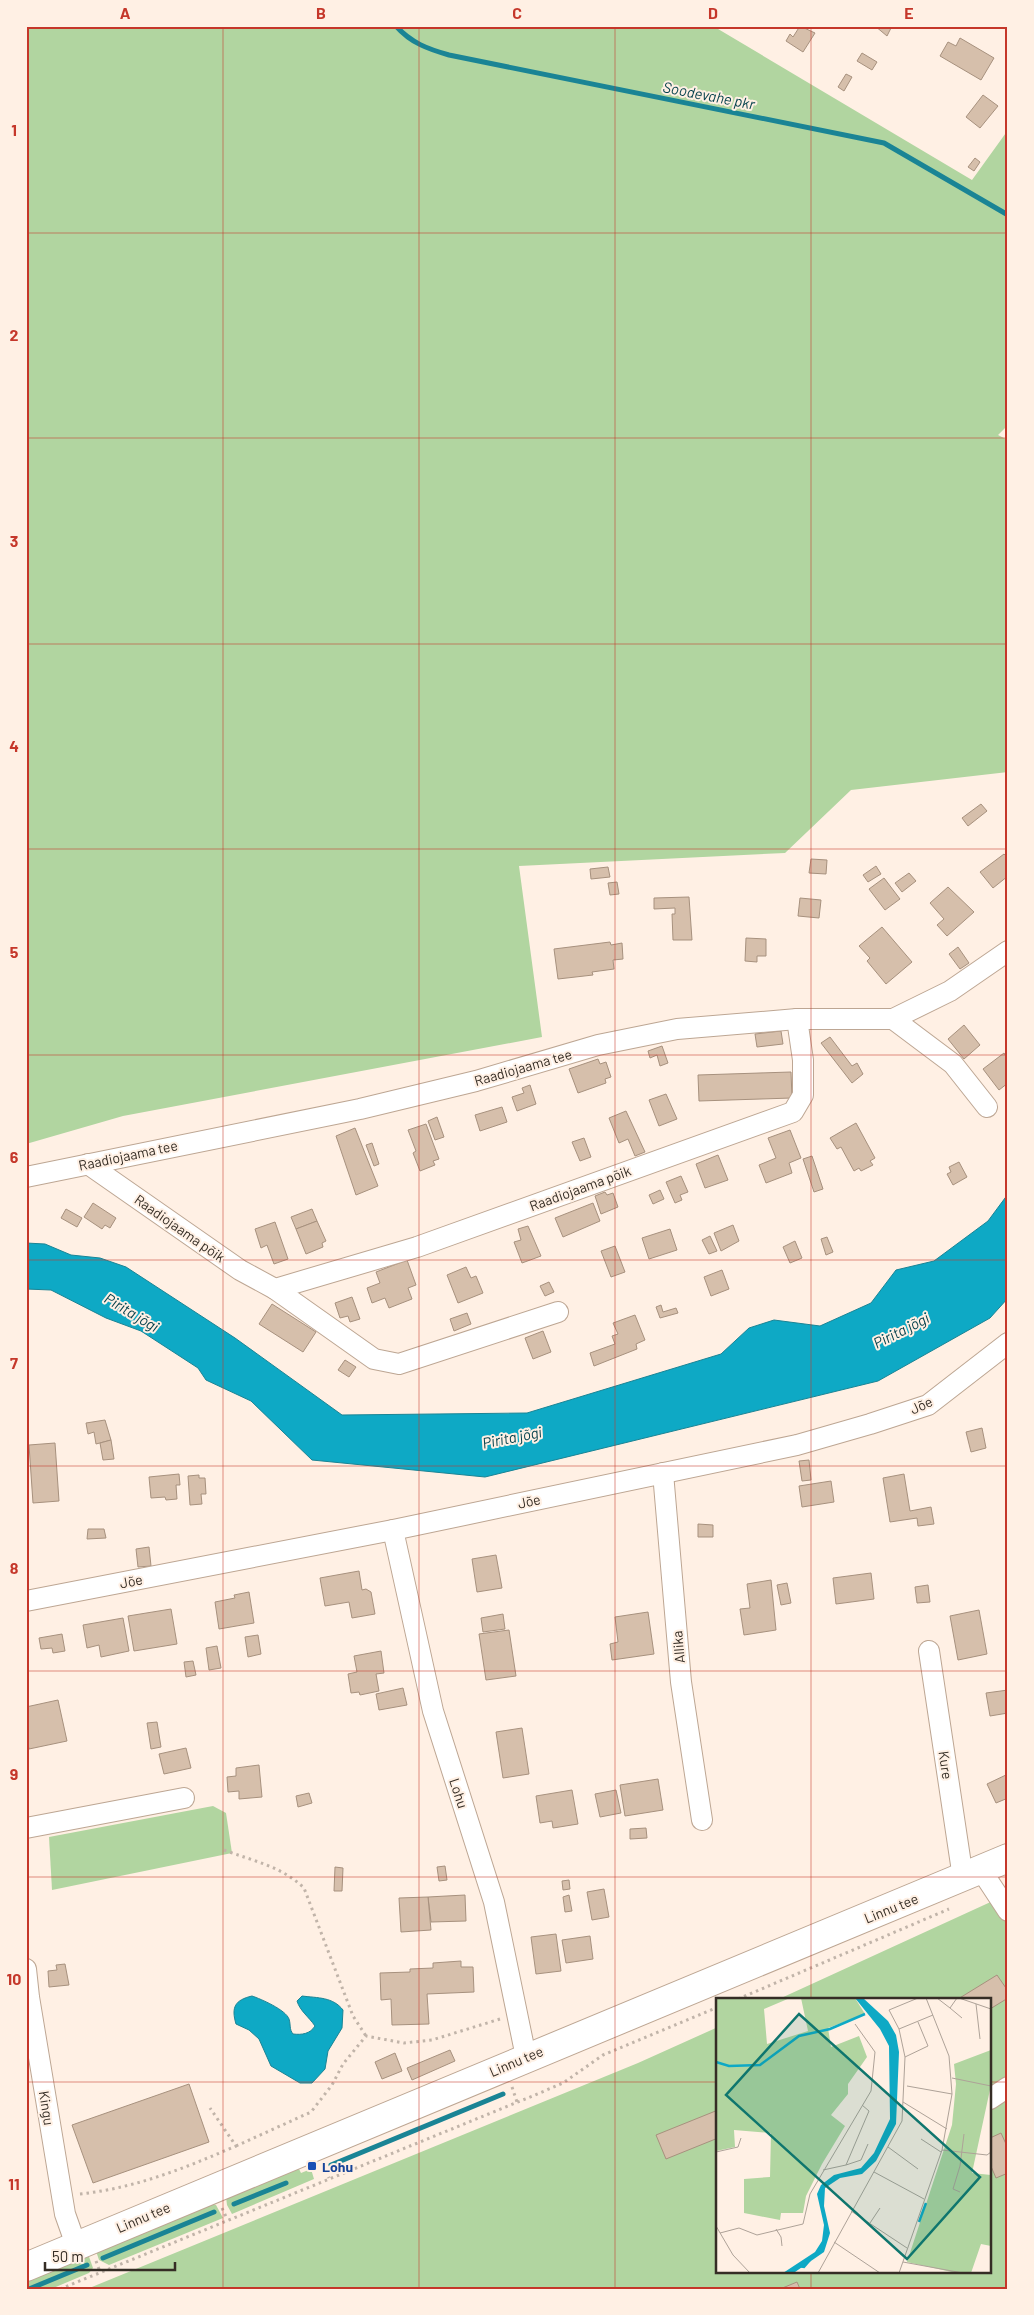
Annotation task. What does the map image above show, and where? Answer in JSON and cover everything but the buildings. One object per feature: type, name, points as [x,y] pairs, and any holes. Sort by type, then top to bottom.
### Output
[{"type":"street","name":"Raadiojaama tee","points":[[26,1177],[360,1109],[476,1081],[598,1046],[668,1031],[797,1019],[893,1019],[950,991],[1008,951]]},
{"type":"street","name":"Raadiojaama põik","points":[[275,1289],[417,1247],[793,1112],[804,1095],[803,1060],[797,1019]]},
{"type":"street","points":[[893,1019],[953,1064],[987,1107]]},
{"type":"street","name":"Raadiojaama põik","points":[[88,1164],[240,1270],[275,1289],[374,1359],[399,1364],[558,1312]]},
{"type":"street","name":"Jõe","points":[[26,1601],[393,1530],[797,1444],[870,1424],[928,1405],[1008,1343]]},
{"type":"street","name":"Allika","points":[[663,1473],[681,1682],[702,1820]]},
{"type":"street","name":"Lohu","points":[[393,1530],[433,1711],[494,1902],[526,2057]]},
{"type":"street","name":"Kure","points":[[929,1651],[972,1874]]},
{"type":"street","points":[[26,1828],[184,1798]]},
{"type":"street","name":"Linnu tee","points":[[26,2267],[526,2057],[1008,1858]]},
{"type":"street","points":[[972,1874],[1008,1911]]},
{"type":"street","name":"Kingu","points":[[26,1969],[65,2214],[76,2245]]},
{"type":"street","points":[[992,2098],[1008,2087]]},
{"type":"path","points":[[224,1850],[291,1875],[304,1888],[350,2007],[366,2036]]},
{"type":"path","points":[[740,1998],[913,1926],[954,1906]]},
{"type":"path","points":[[60,2289],[563,2083],[603,2055],[716,2008]]},
{"type":"path","points":[[366,2036],[404,2043],[432,2040],[517,2013]]},
{"type":"path","points":[[62,2195],[111,2190],[168,2175],[311,2112],[332,2085],[343,2064],[366,2036]]},
{"type":"path","points":[[210,2108],[236,2146]]},
{"type":"green space","points":[[26,26],[713,26],[972,180],[1008,130],[1008,425],[998,435],[1008,440],[1008,772],[851,790],[785,853],[519,866],[542,1037],[123,1116],[26,1144]]},
{"type":"green space","points":[[213,1806],[226,1813],[232,1853],[52,1890],[49,1837]]},
{"type":"green space","points":[[1008,1894],[1008,2289],[87,2289],[638,2063],[716,2028],[716,2272],[992,2272],[992,1998],[781,1998]]},
{"type":"green space","points":[[299,2169],[301,2173],[311,2169],[314,2179],[232,2214],[227,2205],[226,2197]]},
{"type":"green space","points":[[210,2203],[216,2205],[223,2218],[109,2265],[99,2260],[95,2248]]},
{"type":"green space","points":[[87,2251],[93,2268],[89,2273],[51,2289],[26,2289],[26,2276]]},
{"type":"water","name":"Pirita jõgi","points":[[1008,1194],[1008,1298],[990,1318],[878,1381],[485,1477],[312,1460],[251,1401],[206,1380],[198,1368],[141,1331],[106,1318],[51,1290],[26,1289],[26,1243],[45,1244],[71,1255],[100,1258],[126,1267],[235,1338],[342,1415],[527,1413],[721,1354],[749,1328],[774,1320],[820,1326],[871,1303],[896,1270],[934,1261],[988,1221]]},
{"type":"water","points":[[252,1996],[267,2002],[283,2012],[289,2019],[293,2034],[306,2033],[315,2026],[298,2005],[297,2001],[302,1996],[330,2000],[343,2010],[342,2028],[328,2051],[325,2069],[312,2083],[300,2083],[271,2066],[259,2039],[249,2030],[236,2024],[234,2009],[236,2005],[238,2002]]},
{"type":"waterway","name":"Soodevahe pkr","points":[[396,26],[420,45],[449,55],[884,143],[1008,215]]},
{"type":"waterway","points":[[331,2165],[503,2094]]},
{"type":"waterway","points":[[234,2204],[286,2183]]},
{"type":"waterway","points":[[103,2258],[214,2212]]},
{"type":"waterway","points":[[29,2289],[87,2265]]},
{"type":"place","name":"Lohu","points":[[312,2166]]}]
